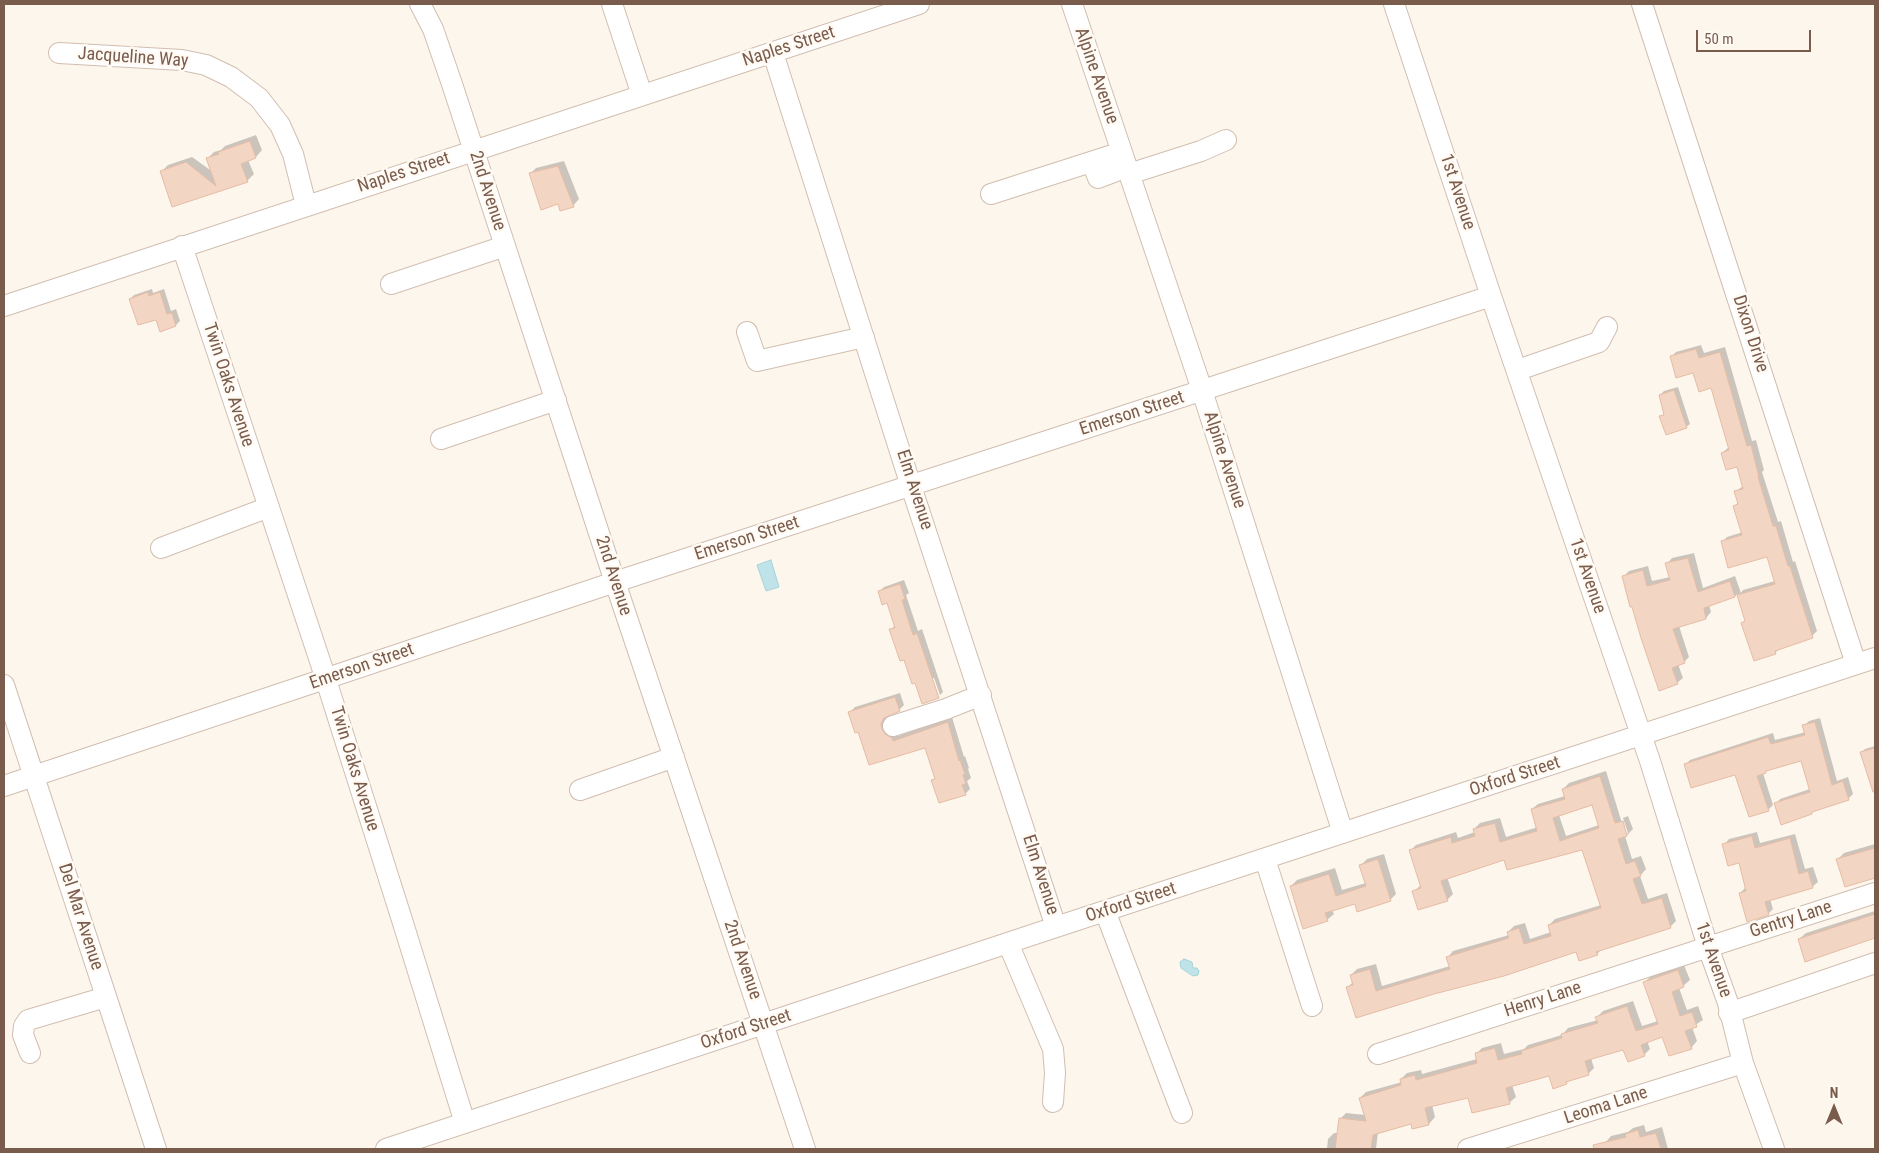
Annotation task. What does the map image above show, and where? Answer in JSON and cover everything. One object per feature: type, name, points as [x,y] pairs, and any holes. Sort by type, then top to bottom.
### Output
[{"type":"street","name":"2nd Avenue","points":[[420,4],[433,29],[615,582],[805,1149]]},
{"type":"street","points":[[612,4],[642,95]]},
{"type":"street","name":"Naples Street","points":[[4,306],[919,4]]},
{"type":"street","name":"Alpine Avenue","points":[[1072,4],[1201,391],[1343,833]]},
{"type":"street","name":"1st Avenue","points":[[1394,4],[1491,296],[1518,370],[1641,735],[1708,947],[1728,1003],[1743,1063],[1774,1149]]},
{"type":"street","name":"Dixon Drive","points":[[1642,4],[1856,664]]},
{"type":"street","name":"Jacqueline Way","points":[[59,53],[182,60],[206,65],[231,77],[259,98],[280,125],[293,154],[306,205]]},
{"type":"street","name":"Elm Avenue","points":[[773,53],[911,486],[1056,927]]},
{"type":"street","points":[[991,194],[1092,162],[1126,164],[1201,151],[1226,140]]},
{"type":"street","name":"Twin Oaks Avenue","points":[[182,246],[325,679],[465,1123]]},
{"type":"street","points":[[390,284],[505,246]]},
{"type":"street","name":"Emerson Street","points":[[4,786],[615,582],[1491,296]]},
{"type":"street","points":[[1518,370],[1599,342],[1607,327]]},
{"type":"street","points":[[747,332],[757,361],[864,337]]},
{"type":"street","points":[[441,439],[556,400]]},
{"type":"street","points":[[161,548],[268,507]]},
{"type":"street","name":"Oxford Street","points":[[386,1149],[1875,658]]},
{"type":"street","name":"Del Mar Avenue","points":[[4,685],[156,1149]]},
{"type":"street","points":[[894,726],[981,695]]},
{"type":"street","points":[[580,790],[674,757]]},
{"type":"street","points":[[1265,859],[1279,897],[1312,1006]]},
{"type":"street","name":"Gentry Lane","points":[[1708,947],[1875,893]]},
{"type":"street","points":[[1105,911],[1182,1113]]},
{"type":"street","points":[[1008,943],[1054,1049],[1053,1102]]},
{"type":"street","name":"Henry Lane","points":[[1378,1054],[1708,947]]},
{"type":"street","points":[[1730,1013],[1875,963]]},
{"type":"street","points":[[30,1053],[23,1035],[24,1026],[28,1020],[106,997]]},
{"type":"street","name":"Leoma Lane","points":[[1468,1149],[1743,1063]]},
{"type":"water","points":[[771,560],[779,587],[766,591],[757,565]]},
{"type":"water","points":[[1184,959],[1192,962],[1193,968],[1197,968],[1199,971],[1198,975],[1193,976],[1181,968],[1180,962]]},
{"type":"building","points":[[250,141],[256,158],[241,164],[248,182],[172,207],[160,171],[186,162],[216,186],[206,158]]},
{"type":"building","points":[[558,166],[574,207],[560,211],[558,204],[541,210],[529,173]]},
{"type":"building","points":[[148,292],[149,296],[160,292],[167,314],[172,313],[176,326],[160,332],[156,320],[138,325],[129,299]]},
{"type":"building","points":[[1696,349],[1699,358],[1720,352],[1747,446],[1751,445],[1758,477],[1773,526],[1776,526],[1813,638],[1775,651],[1776,654],[1754,661],[1741,623],[1745,621],[1737,595],[1775,584],[1767,557],[1728,568],[1721,541],[1742,535],[1733,506],[1738,504],[1734,491],[1743,489],[1737,467],[1726,470],[1721,453],[1729,450],[1711,388],[1699,392],[1693,373],[1676,378],[1670,356]]},
{"type":"building","points":[[1674,390],[1687,428],[1666,435],[1659,416],[1664,415],[1659,395]]},
{"type":"building","points":[[1688,558],[1698,592],[1730,581],[1735,597],[1704,608],[1706,619],[1673,629],[1685,663],[1672,668],[1678,684],[1659,691],[1632,607],[1630,607],[1622,576],[1643,570],[1647,586],[1670,580],[1665,563]]},
{"type":"building","points":[[900,584],[905,599],[902,600],[913,635],[917,633],[939,698],[922,704],[915,683],[912,684],[904,660],[900,661],[889,629],[895,628],[887,603],[882,605],[878,591]]},
{"type":"building","points":[[895,697],[900,711],[884,718],[881,724],[885,734],[892,738],[893,741],[948,722],[959,761],[965,774],[963,775],[966,784],[962,785],[966,795],[939,803],[931,780],[935,779],[925,748],[869,765],[858,732],[855,733],[848,712]]},
{"type":"building","points":[[1815,722],[1832,785],[1843,781],[1849,800],[1812,812],[1812,814],[1781,825],[1774,803],[1810,792],[1801,761],[1766,771],[1766,773],[1757,776],[1769,811],[1749,817],[1735,775],[1691,788],[1684,764],[1768,737],[1771,744],[1805,735],[1802,725]]},
{"type":"building","points":[[1875,748],[1875,792],[1873,792],[1860,752]]},
{"type":"building","points":[[1600,776],[1615,823],[1623,821],[1627,836],[1618,839],[1626,864],[1635,861],[1641,876],[1633,879],[1642,904],[1662,898],[1671,928],[1596,952],[1598,955],[1579,961],[1576,952],[1504,976],[1434,994],[1356,1018],[1346,987],[1353,985],[1350,975],[1370,969],[1376,991],[1450,969],[1446,957],[1509,938],[1507,932],[1519,928],[1524,944],[1551,936],[1548,925],[1601,908],[1582,850],[1507,870],[1504,860],[1441,881],[1448,901],[1418,910],[1412,891],[1421,888],[1409,850],[1451,837],[1452,843],[1475,836],[1473,829],[1495,823],[1500,842],[1537,831],[1531,809],[1565,799],[1562,789]],"holes":[[[1592,805],[1599,828],[1560,841],[1553,818]]]},
{"type":"building","points":[[1752,836],[1755,848],[1790,838],[1799,874],[1808,871],[1813,888],[1765,902],[1769,915],[1747,922],[1739,893],[1746,891],[1739,863],[1728,866],[1722,844]]},
{"type":"building","points":[[1875,848],[1875,878],[1845,887],[1836,859]]},
{"type":"building","points":[[1378,859],[1391,901],[1357,912],[1355,904],[1325,913],[1328,921],[1303,929],[1290,886],[1329,874],[1336,896],[1366,886],[1359,865]]},
{"type":"building","points":[[1875,914],[1875,938],[1805,962],[1798,939]]},
{"type":"building","points":[[1678,970],[1684,987],[1672,992],[1680,1016],[1692,1012],[1697,1027],[1685,1031],[1692,1049],[1669,1056],[1662,1037],[1641,1045],[1645,1056],[1628,1062],[1623,1050],[1585,1061],[1589,1075],[1566,1082],[1567,1084],[1553,1089],[1549,1076],[1506,1088],[1510,1104],[1472,1113],[1468,1098],[1425,1108],[1429,1125],[1412,1129],[1411,1124],[1373,1135],[1371,1149],[1335,1149],[1339,1118],[1366,1121],[1359,1098],[1401,1085],[1400,1079],[1415,1075],[1416,1080],[1477,1063],[1475,1053],[1495,1048],[1498,1060],[1522,1054],[1521,1051],[1562,1038],[1561,1034],[1598,1023],[1595,1017],[1627,1006],[1636,1031],[1658,1024],[1643,982]]},
{"type":"building","points":[[1638,1130],[1640,1137],[1656,1133],[1661,1149],[1594,1149],[1593,1145],[1626,1137],[1625,1134]]}]
